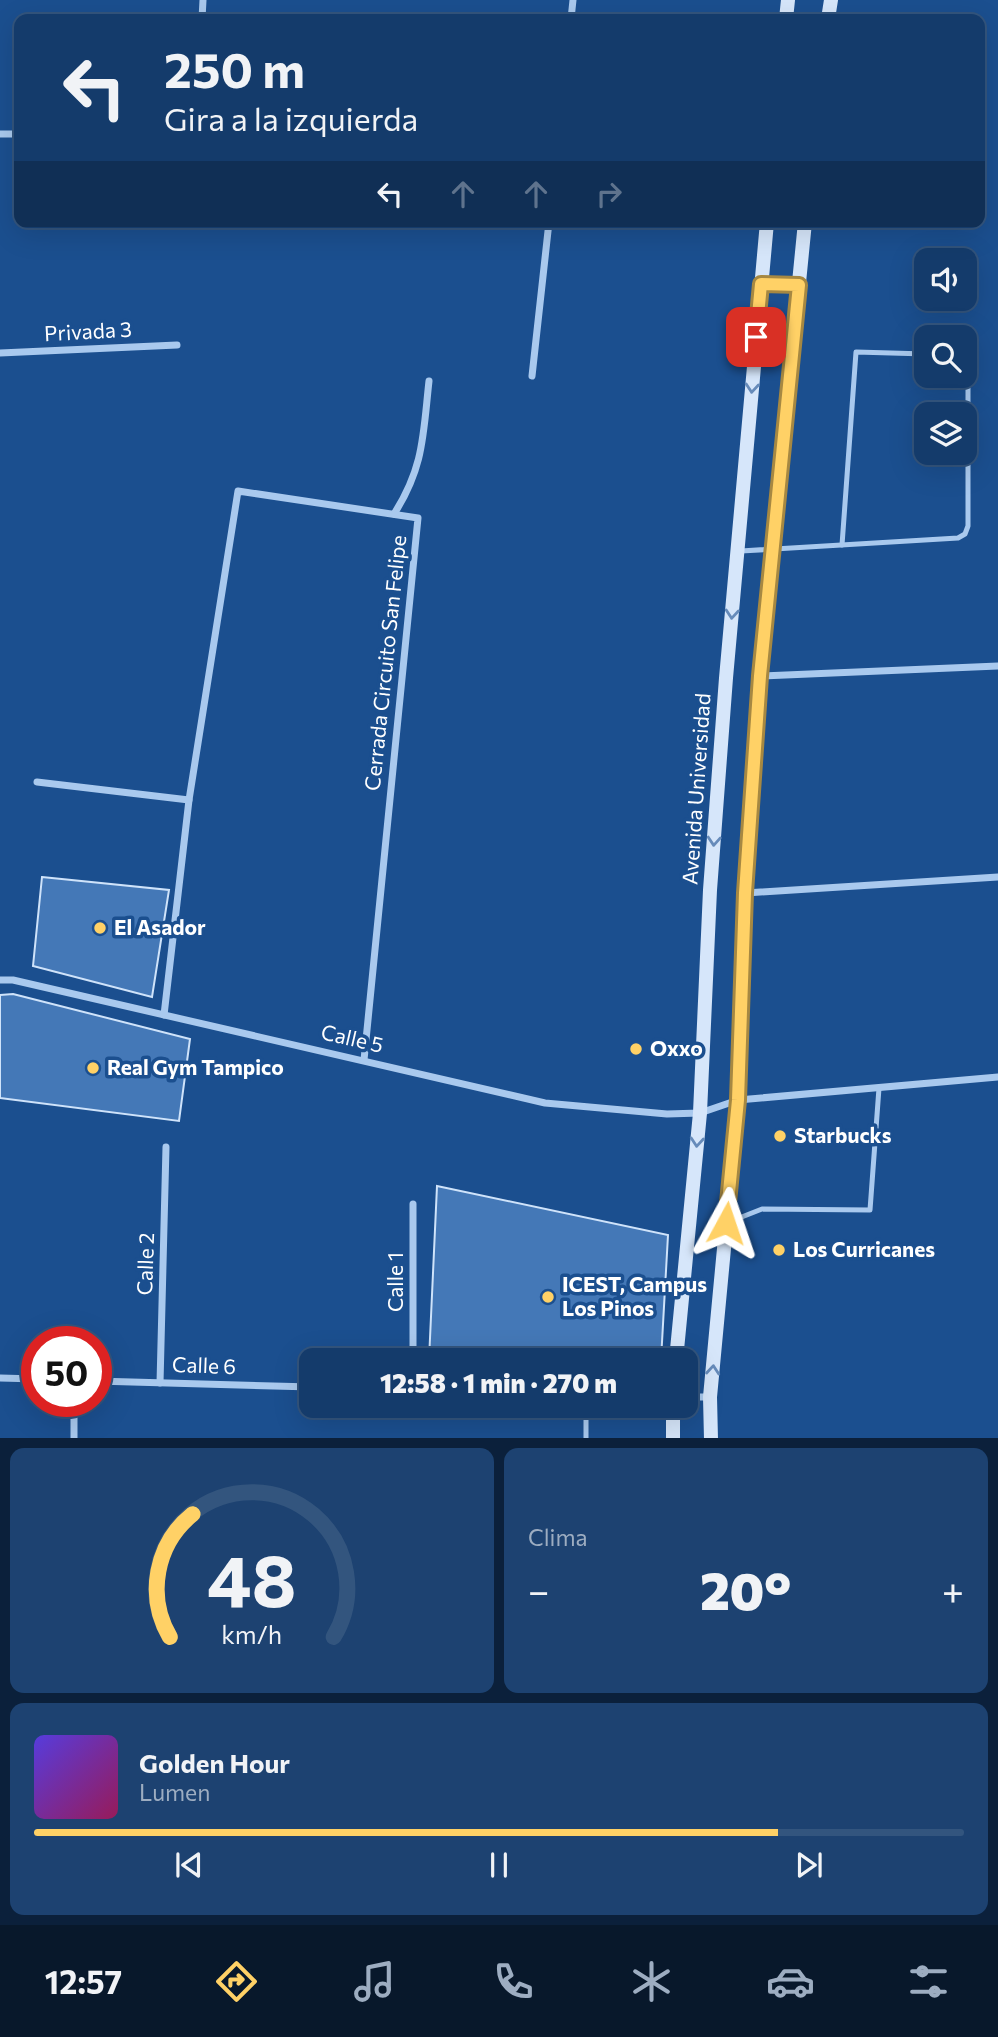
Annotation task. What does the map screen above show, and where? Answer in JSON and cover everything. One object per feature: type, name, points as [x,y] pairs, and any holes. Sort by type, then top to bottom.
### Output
[{"type":"main road","name":"Avenida Universidad","points":[[677,1348],[700,1113],[710,890],[766,228]]},
{"type":"main road","points":[[711,1438],[710,1397],[738,1100],[745,893],[760,676],[804,228]]},
{"type":"main road","points":[[761,284],[799,285]]},
{"type":"main road","points":[[673,1418],[673,1438]]},
{"type":"street","points":[[532,376],[548,228]]},
{"type":"street","name":"Privada 3","points":[[0,353],[177,345]]},
{"type":"street","points":[[394,514],[409,490],[419,464],[429,382]]},
{"type":"street","name":"Cerrada Circuito San Felipe","points":[[164,1015],[189,800],[238,491],[418,518],[364,1060]]},
{"type":"street","points":[[760,676],[998,666]]},
{"type":"street","points":[[37,782],[189,800]]},
{"type":"street","points":[[745,893],[998,877]]},
{"type":"street","name":"Calle 5","points":[[0,980],[13,980],[545,1103],[667,1114],[700,1113],[738,1100],[998,1077]]},
{"type":"street","name":"Calle 2","points":[[160,1383],[166,1147]]},
{"type":"street","name":"Calle 1","points":[[413,1204],[413,1348]]},
{"type":"street","points":[[0,1378],[21,1379]]},
{"type":"street","name":"Calle 6","points":[[112,1382],[299,1387]]},
{"type":"street","points":[[698,1396],[710,1397]]},
{"type":"street","points":[[74,1417],[74,1438]]},
{"type":"lane","points":[[842,545],[856,352],[914,354]]},
{"type":"lane","points":[[737,552],[957,538],[965,534],[968,526],[968,388]]},
{"type":"lane","points":[[726,1223],[762,1209],[870,1210],[879,1088]]},
{"type":"lane","points":[[586,1418],[586,1438]]},
{"type":"building","name":"El Asador","points":[[42,877],[169,890],[152,997],[33,966]]},
{"type":"building","name":"Real Gym Tampico","points":[[13,994],[190,1039],[179,1121],[0,1098],[0,995]]},
{"type":"building","name":"ICEST, Campus Los Pinos","points":[[437,1186],[668,1235],[662,1348],[430,1348]]},
{"type":"place","name":"El Asador","points":[[100,928]]},
{"type":"place","name":"Oxxo","points":[[636,1049]]},
{"type":"place","name":"Real Gym Tampico","points":[[93,1068]]},
{"type":"place","name":"Starbucks","points":[[780,1136]]},
{"type":"place","name":"Los Curricanes","points":[[779,1250]]},
{"type":"place","name":"ICEST, Campus Los Pinos","points":[[548,1297]]},
{"type":"route","points":[[726,1223],[738,1100],[745,893],[760,676],[799,285],[761,284],[756,337]]}]
